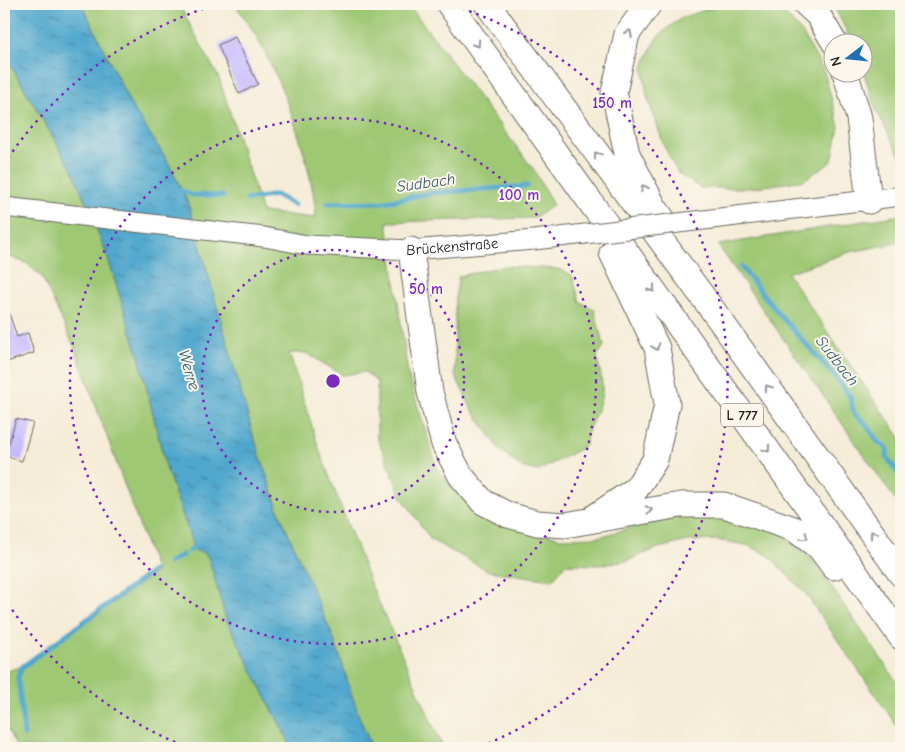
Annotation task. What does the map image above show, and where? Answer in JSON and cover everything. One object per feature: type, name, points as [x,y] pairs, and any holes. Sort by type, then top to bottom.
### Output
[{"type":"highway","name":"L 777","points":[[449,4],[901,637]]},
{"type":"highway","name":"L 777","points":[[487,4],[740,348],[901,574]]},
{"type":"highway","points":[[649,4],[627,34],[614,92],[627,154],[654,206],[729,312],[740,348]]},
{"type":"highway","points":[[806,4],[818,15],[828,32]]},
{"type":"highway","points":[[848,82],[859,118],[869,201]]},
{"type":"highway","points":[[583,192],[657,348],[667,404],[655,460],[636,488],[584,523]]},
{"type":"highway","points":[[411,250],[430,392],[444,444],[461,476],[483,502],[508,515],[537,524],[565,525],[681,505],[724,505],[794,529],[820,548],[874,621],[901,644]]},
{"type":"main road","name":"Brückenstraße","points":[[7,207],[264,237],[307,245],[411,250],[534,240],[901,196]]},
{"type":"green space","points":[[82,4],[195,4],[182,10],[219,78],[262,212],[316,218],[307,166],[288,106],[263,49],[249,24],[234,4],[408,4],[534,170],[553,205],[534,218],[387,222],[408,375],[438,470],[461,498],[495,520],[561,538],[599,537],[678,514],[708,511],[778,531],[813,560],[901,688],[901,732],[805,593],[768,555],[747,545],[716,540],[689,541],[658,548],[627,561],[599,565],[566,564],[552,580],[489,571],[431,540],[401,496],[377,437],[377,382],[365,372],[343,375],[306,353],[289,353],[320,452],[369,580],[443,748],[372,748],[358,714],[335,642],[279,512],[253,435],[188,203],[167,160],[130,104]]},
{"type":"green space","points":[[723,4],[769,4],[778,6],[802,33],[822,68],[822,82],[827,82],[839,127],[832,161],[804,180],[752,188],[700,188],[678,173],[664,146],[647,96],[643,67],[657,37],[681,18]]},
{"type":"green space","points":[[833,4],[901,4],[901,158],[876,110],[867,82],[872,82],[872,32],[847,32]]},
{"type":"green space","points":[[4,54],[74,173],[106,252],[139,357],[166,467],[192,542],[192,549],[206,554],[209,559],[226,619],[292,748],[17,748],[4,723],[4,672],[27,665],[156,572],[76,351],[42,277],[26,263],[4,255]]},
{"type":"green space","points":[[901,215],[901,242],[850,252],[787,273],[901,439],[901,508],[718,245]]},
{"type":"green space","points":[[504,266],[558,269],[572,275],[580,302],[594,309],[604,346],[597,356],[602,383],[601,399],[586,444],[582,448],[538,471],[521,467],[500,450],[471,408],[455,375],[455,298],[459,276]]},
{"type":"water","name":"Werre","points":[[4,4],[82,4],[130,104],[167,160],[188,203],[253,435],[279,512],[335,642],[358,714],[372,748],[292,748],[226,619],[209,559],[206,554],[192,549],[192,542],[166,467],[139,357],[106,252],[74,173],[4,54]]},
{"type":"building","points":[[235,37],[258,84],[239,94],[218,45]]},
{"type":"building","points":[[4,304],[6,304],[17,337],[28,333],[34,353],[4,363]]},
{"type":"building","points":[[16,419],[33,423],[22,461],[5,456]]},
{"type":"waterway","name":"Sudbach","points":[[328,203],[385,202],[431,193],[527,186]]},
{"type":"waterway","name":"Sudbach","points":[[175,188],[192,195],[223,196]]},
{"type":"waterway","name":"Sudbach","points":[[247,200],[276,195],[294,205]]},
{"type":"waterway","name":"Sudbach","points":[[741,267],[778,313],[839,381],[850,397],[854,414],[866,424],[878,442],[887,448],[887,458],[901,476]]},
{"type":"waterway","points":[[169,563],[182,555]]},
{"type":"waterway","points":[[24,735],[18,677],[22,667],[153,571]]}]
